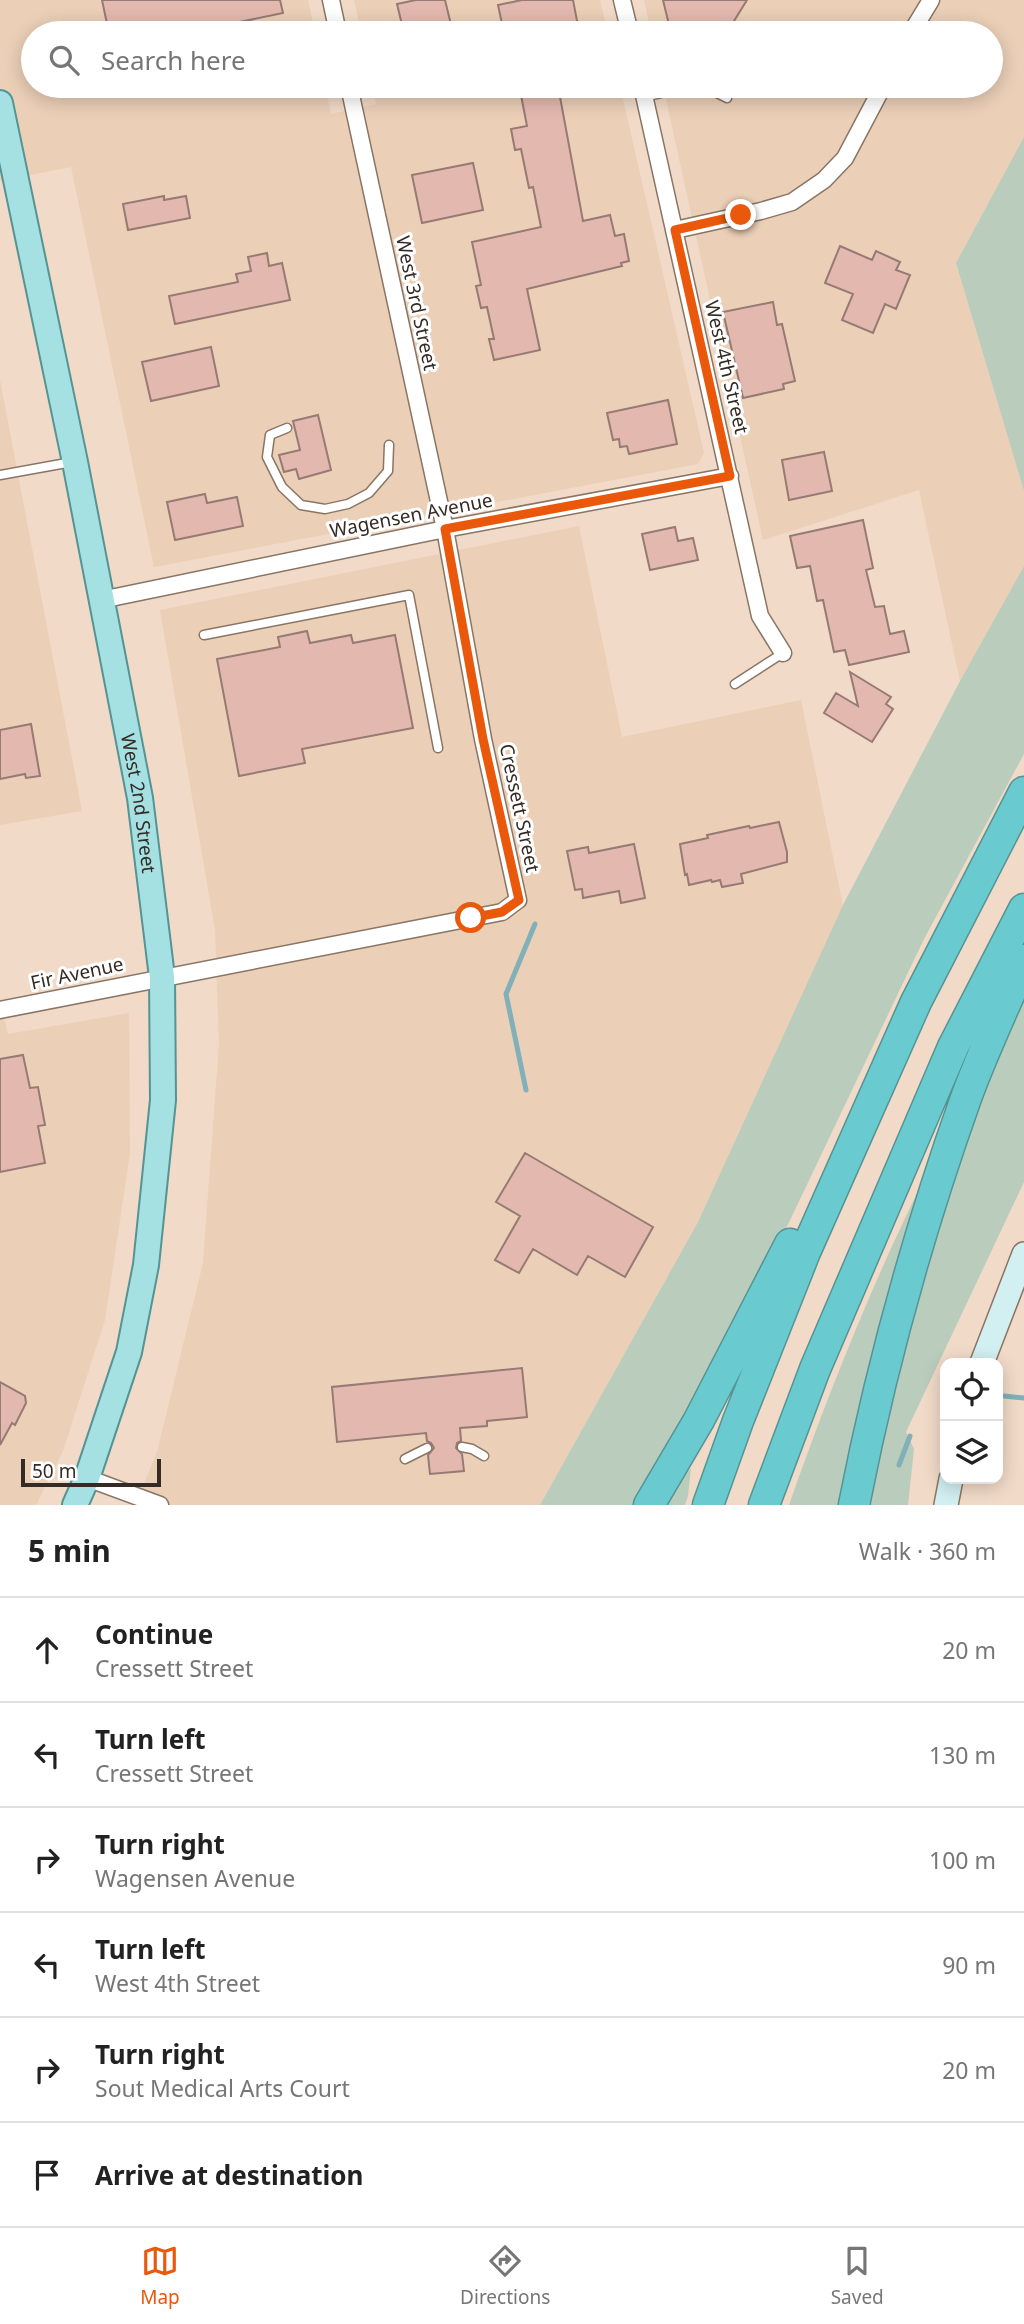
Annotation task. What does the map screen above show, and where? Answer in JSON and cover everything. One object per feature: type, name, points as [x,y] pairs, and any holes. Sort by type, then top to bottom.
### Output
[{"type":"highway","points":[[649,1505],[699,1420],[1024,792]]},
{"type":"highway","points":[[764,1505],[815,1369],[953,1048],[1024,909]]},
{"type":"highway","points":[[854,1505],[923,1225],[967,1095],[1024,960]]},
{"type":"highway","points":[[708,1505],[738,1421],[806,1252],[916,1002]]},
{"type":"main road","name":"West 2nd Street","points":[[0,103],[75,462],[140,798],[162,978],[163,1100],[157,1179],[146,1265],[128,1352],[87,1478],[75,1505]]},
{"type":"street","points":[[331,0],[335,21]]},
{"type":"street","points":[[622,0],[627,21]]},
{"type":"street","points":[[918,21],[931,0]]},
{"type":"street","name":"West 3rd Street","points":[[352,98],[445,529]]},
{"type":"street","name":"West 4th Street","points":[[644,98],[760,616],[783,653]]},
{"type":"street","points":[[675,230],[792,202],[824,180],[845,158],[877,98]]},
{"type":"street","name":"Wagensen Avenue","points":[[101,600],[445,529],[730,476]]},
{"type":"street","name":"Cressett Street","points":[[162,978],[502,912],[519,900],[483,739],[445,529]]},
{"type":"street","name":"Fir Avenue","points":[[0,1010],[162,978]]},
{"type":"street","points":[[984,1358],[1024,1254]]},
{"type":"street","points":[[87,1478],[160,1505]]},
{"type":"street","points":[[946,1505],[950,1484]]},
{"type":"lane","points":[[287,428],[270,435],[267,457],[282,487],[301,505],[325,509],[348,504],[369,493],[388,471],[389,445]]},
{"type":"lane","points":[[0,475],[75,462]]},
{"type":"lane","points":[[204,635],[409,595],[438,748]]},
{"type":"lane","points":[[735,684],[783,653]]},
{"type":"lane","points":[[462,1447],[484,1456]]},
{"type":"lane","points":[[405,1459],[427,1448]]},
{"type":"shaded area","points":[[0,0],[308,0],[312,21],[21,21],[21,98],[328,98],[331,114],[376,104],[375,98],[623,98],[704,453],[698,464],[154,567],[71,167],[0,181]]},
{"type":"shaded area","points":[[354,0],[600,0],[605,21],[358,21]]},
{"type":"shaded area","points":[[644,0],[1024,0],[1024,137],[956,263],[1024,491],[1024,566],[960,681],[919,490],[763,540],[666,98],[1003,98],[1003,21],[648,21]]},
{"type":"shaded area","points":[[0,380],[82,811],[0,825]]},
{"type":"shaded area","points":[[579,526],[622,737],[801,700],[843,906],[698,1222],[540,1505],[135,1505],[157,1452],[203,1263],[219,1044],[215,930],[160,610]]},
{"type":"shaded area","points":[[0,1001],[8,1034],[129,1013],[130,1153],[105,1320],[63,1451],[36,1505],[0,1505]]},
{"type":"green space","points":[[1024,137],[1024,491],[956,263]]},
{"type":"green space","points":[[1024,566],[1024,754],[924,939],[782,1237],[638,1505],[540,1505],[698,1222],[843,905],[960,681]]},
{"type":"green space","points":[[1024,999],[1024,1182],[906,1432],[914,1449],[908,1505],[866,1505],[887,1408],[926,1264],[980,1106]]},
{"type":"green space","points":[[938,1151],[841,1505],[789,1505],[858,1325],[896,1237]]},
{"type":"green space","points":[[691,1468],[685,1505],[663,1505],[672,1489]]},
{"type":"building","points":[[102,0],[280,0],[283,13],[245,21],[106,21]]},
{"type":"building","points":[[416,0],[445,0],[450,21],[401,21],[397,4]]},
{"type":"building","points":[[522,0],[573,0],[577,21],[501,21],[498,5]]},
{"type":"building","points":[[663,0],[747,0],[734,21],[668,21]]},
{"type":"building","points":[[522,98],[560,98],[583,221],[610,215],[615,236],[624,234],[629,261],[621,263],[622,266],[527,289],[540,350],[494,360],[489,339],[494,339],[487,307],[481,308],[476,286],[481,285],[472,242],[541,227],[533,187],[529,188],[521,149],[515,150],[511,129],[527,126]]},
{"type":"building","points":[[473,163],[483,210],[422,223],[412,175]]},
{"type":"building","points":[[164,196],[164,200],[186,196],[190,218],[128,230],[123,204]]},
{"type":"building","points":[[840,246],[872,260],[876,251],[900,262],[896,270],[910,275],[896,309],[885,304],[873,333],[842,320],[853,294],[825,283]]},
{"type":"building","points":[[267,253],[269,266],[282,263],[290,300],[175,324],[169,296],[238,282],[236,274],[251,271],[248,257]]},
{"type":"building","points":[[773,302],[777,325],[782,324],[795,381],[783,384],[784,389],[743,398],[723,312]]},
{"type":"building","points":[[211,347],[219,386],[151,401],[142,362]]},
{"type":"building","points":[[668,400],[677,444],[629,454],[627,446],[620,447],[619,439],[613,440],[607,413]]},
{"type":"building","points":[[318,415],[331,470],[299,479],[296,469],[284,472],[279,455],[300,450],[293,421]]},
{"type":"building","points":[[824,452],[832,491],[789,500],[782,460]]},
{"type":"building","points":[[205,494],[207,503],[237,497],[243,526],[175,540],[167,502]]},
{"type":"building","points":[[863,520],[873,568],[866,570],[875,607],[884,606],[890,634],[904,631],[909,652],[849,665],[845,650],[834,652],[823,600],[817,601],[810,566],[797,568],[790,536]]},
{"type":"building","points":[[675,527],[678,541],[693,538],[698,560],[650,570],[642,534]]},
{"type":"building","points":[[307,631],[310,643],[351,635],[353,643],[395,635],[413,728],[302,749],[305,763],[239,776],[217,659],[280,647],[278,637]]},
{"type":"building","points":[[850,672],[891,697],[886,704],[893,709],[872,742],[824,713],[836,693],[858,706]]},
{"type":"building","points":[[31,724],[40,776],[26,778],[25,774],[0,779],[0,730]]},
{"type":"building","points":[[779,822],[787,862],[741,874],[743,883],[722,887],[720,880],[711,880],[689,885],[680,844],[708,838],[707,835]]},
{"type":"building","points":[[634,844],[645,898],[621,903],[619,891],[583,898],[582,889],[575,890],[567,851],[588,847],[589,853]]},
{"type":"building","points":[[23,1055],[30,1088],[38,1087],[45,1125],[38,1126],[45,1163],[0,1172],[0,1059]]},
{"type":"building","points":[[525,1153],[653,1227],[625,1277],[588,1256],[577,1275],[533,1249],[519,1273],[495,1260],[520,1216],[496,1202]]},
{"type":"building","points":[[522,1368],[527,1417],[487,1421],[487,1426],[460,1428],[461,1441],[456,1448],[462,1454],[464,1471],[430,1474],[428,1455],[434,1448],[427,1441],[426,1433],[337,1442],[332,1387]]},
{"type":"building","points":[[0,1382],[25,1396],[26,1403],[15,1425],[12,1423],[0,1445]]},
{"type":"waterway","points":[[526,1090],[506,994],[535,924]]},
{"type":"waterway","points":[[1004,1396],[1024,1398]]},
{"type":"waterway","points":[[899,1465],[910,1436]]},
{"type":"route","points":[[471,918],[502,912],[519,900],[483,739],[445,529],[730,476],[675,230],[741,215]]}]
